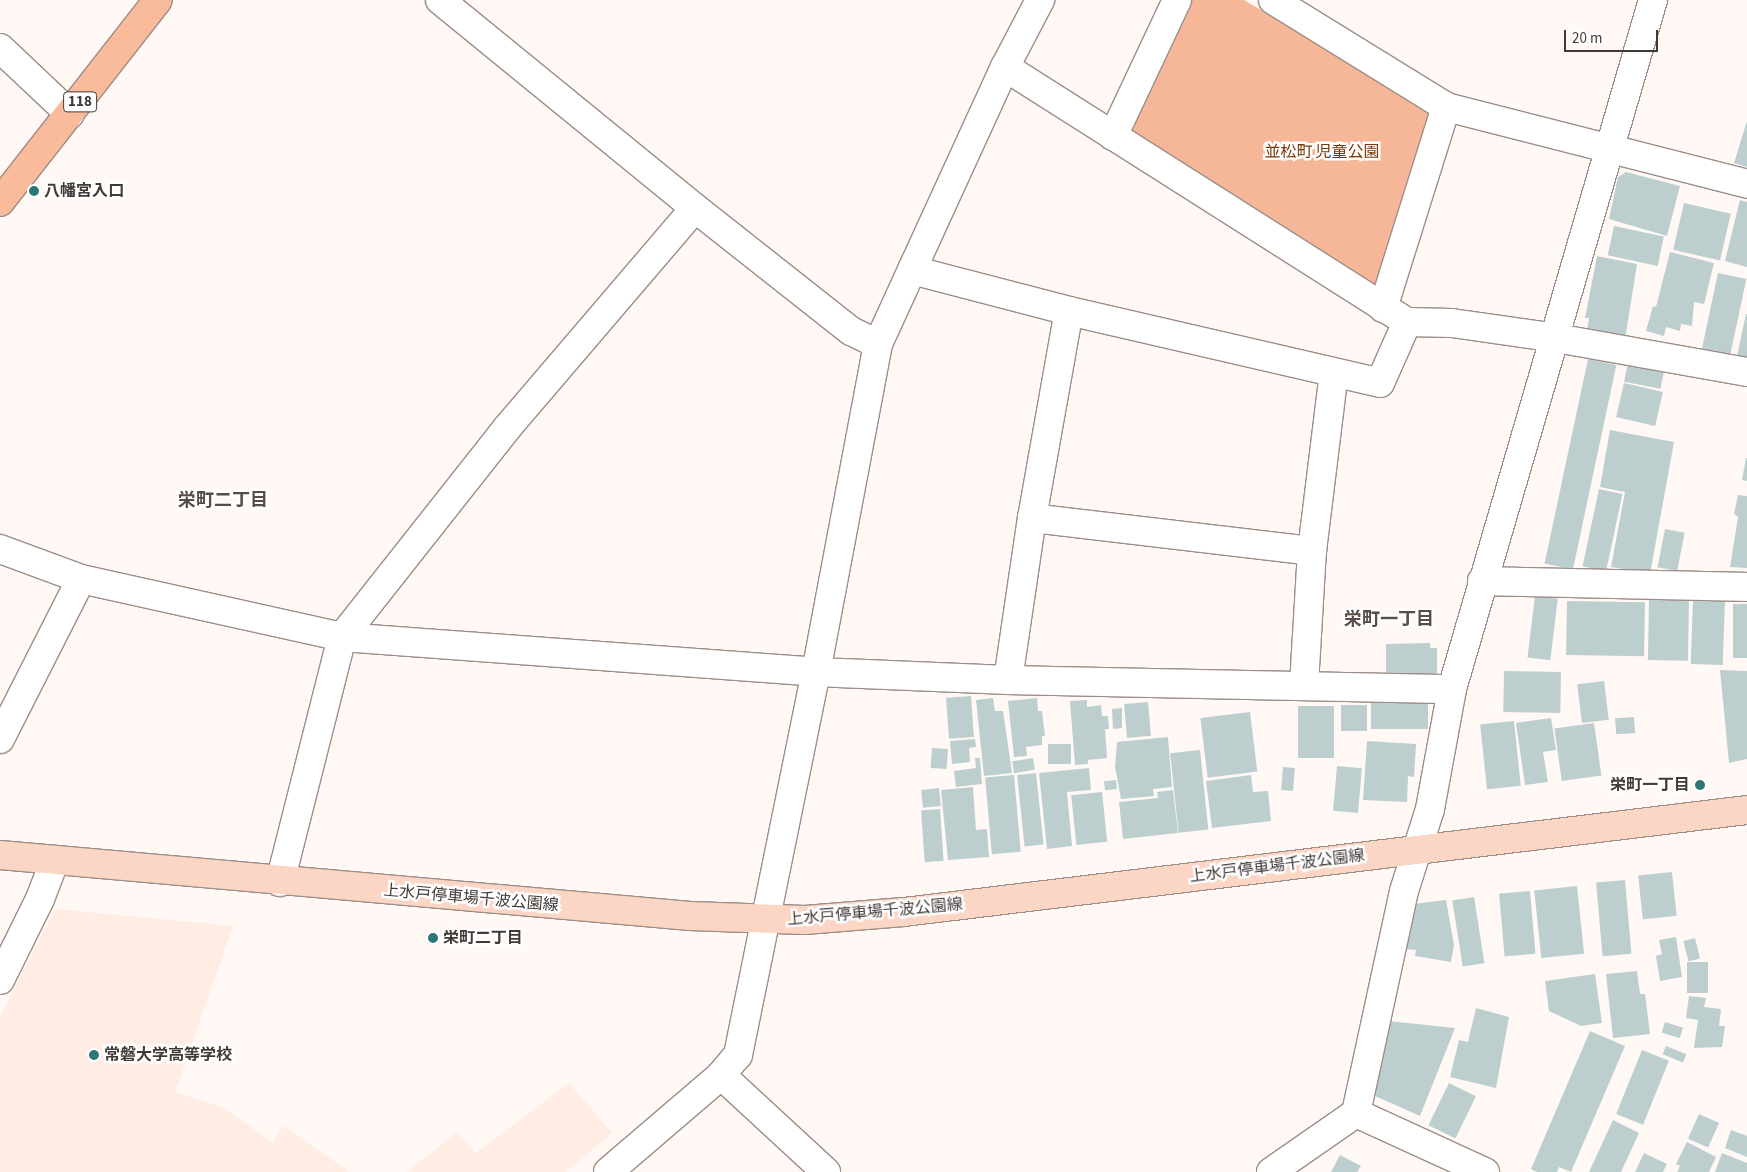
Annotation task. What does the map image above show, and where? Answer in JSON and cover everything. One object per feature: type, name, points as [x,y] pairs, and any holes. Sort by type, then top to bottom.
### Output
[{"type":"highway","name":"118","points":[[0,202],[158,0]]},
{"type":"main road","name":"上水戸停車場千波公園線","points":[[0,855],[280,882],[765,921],[904,912],[1747,810]]},
{"type":"street","points":[[440,0],[695,208],[852,331],[878,344]]},
{"type":"street","points":[[608,1172],[721,1075],[738,1055],[816,672],[878,344],[1005,67],[1040,0]]},
{"type":"street","points":[[1112,136],[1177,0]]},
{"type":"street","points":[[1273,0],[1446,107],[1610,147],[1747,184]]},
{"type":"street","points":[[1270,1172],[1356,1113],[1404,891],[1430,809],[1452,689],[1482,581],[1556,338],[1653,0]]},
{"type":"street","points":[[0,48],[70,114]]},
{"type":"street","points":[[1005,67],[1407,322],[1452,323],[1556,338],[1747,372]]},
{"type":"street","points":[[1383,308],[1446,107]]},
{"type":"street","points":[[280,882],[342,637],[507,428],[695,208]]},
{"type":"street","points":[[912,270],[1069,311],[1380,383],[1407,322]]},
{"type":"street","points":[[1008,680],[1032,518],[1069,311]]},
{"type":"street","points":[[1304,685],[1312,551],[1334,373]]},
{"type":"street","points":[[1032,518],[1312,551]]},
{"type":"street","points":[[0,549],[81,579],[342,637],[816,672],[1008,680],[1452,689]]},
{"type":"street","points":[[0,739],[81,579]]},
{"type":"street","points":[[1482,581],[1747,587]]},
{"type":"street","points":[[0,980],[40,899],[55,860]]},
{"type":"street","points":[[721,1075],[826,1172]]},
{"type":"street","points":[[1356,1113],[1485,1172]]},
{"type":"shaded area","name":"常磐大学高等学校","points":[[55,909],[233,926],[175,1092],[224,1108],[273,1143],[283,1126],[350,1172],[0,1172],[0,1017]]},
{"type":"shaded area","points":[[569,1083],[612,1133],[566,1172],[407,1172],[456,1133],[476,1153]]},
{"type":"green space","name":"並松町 児童公園","points":[[1185,0],[1244,0],[1435,113],[1380,296],[1123,135]]},
{"type":"building","points":[[1747,121],[1747,167],[1734,163]]},
{"type":"building","points":[[1626,172],[1680,186],[1667,236],[1609,219],[1618,177]]},
{"type":"building","points":[[1740,200],[1747,202],[1747,267],[1725,261]]},
{"type":"building","points":[[1684,203],[1731,214],[1720,261],[1673,250]]},
{"type":"building","points":[[1614,226],[1664,237],[1658,266],[1608,255]]},
{"type":"building","points":[[1670,252],[1714,263],[1704,304],[1694,302],[1692,326],[1681,324],[1680,331],[1666,327],[1664,336],[1646,331],[1653,306],[1656,307]]},
{"type":"building","points":[[1597,256],[1637,264],[1625,340],[1587,331],[1589,318],[1585,318]]},
{"type":"building","points":[[1718,273],[1746,279],[1730,358],[1701,352]]},
{"type":"building","points":[[1747,314],[1747,358],[1737,356]]},
{"type":"building","points":[[1588,359],[1616,365],[1573,569],[1545,563]]},
{"type":"building","points":[[1628,362],[1664,369],[1661,389],[1624,382]]},
{"type":"building","points":[[1624,383],[1663,392],[1655,426],[1616,417]]},
{"type":"building","points":[[1610,430],[1674,442],[1650,574],[1611,567],[1625,492],[1600,487]]},
{"type":"building","points":[[1747,458],[1747,481],[1742,480]]},
{"type":"building","points":[[1599,489],[1622,494],[1606,571],[1583,566]]},
{"type":"building","points":[[1738,495],[1747,496],[1747,568],[1730,567],[1738,517],[1734,514]]},
{"type":"building","points":[[1665,529],[1685,533],[1677,571],[1658,567]]},
{"type":"building","points":[[1535,596],[1558,599],[1550,660],[1527,658]]},
{"type":"building","points":[[1649,599],[1689,600],[1688,661],[1648,660]]},
{"type":"building","points":[[1693,599],[1725,600],[1723,665],[1691,664]]},
{"type":"building","points":[[1567,601],[1645,602],[1644,656],[1566,655]]},
{"type":"building","points":[[1733,604],[1747,604],[1747,658],[1733,658]]},
{"type":"building","points":[[1430,643],[1430,648],[1437,648],[1437,678],[1386,679],[1386,644]]},
{"type":"building","points":[[1720,670],[1747,671],[1747,759],[1729,763]]},
{"type":"building","points":[[1504,671],[1561,672],[1560,713],[1503,712]]},
{"type":"building","points":[[1604,681],[1609,720],[1582,723],[1577,684]]},
{"type":"building","points":[[971,696],[974,737],[949,739],[946,698]]},
{"type":"building","points":[[993,698],[995,711],[1003,711],[1012,773],[984,776],[976,700]]},
{"type":"building","points":[[1037,698],[1038,711],[1042,711],[1045,736],[1042,736],[1042,745],[1026,747],[1027,756],[1014,757],[1008,701]]},
{"type":"building","points":[[1087,700],[1087,707],[1101,705],[1102,716],[1108,716],[1109,729],[1105,729],[1107,758],[1088,760],[1088,764],[1075,765],[1070,701]]},
{"type":"building","points":[[1148,702],[1151,736],[1127,738],[1124,704]]},
{"type":"building","points":[[1371,702],[1428,702],[1428,729],[1371,729]]},
{"type":"building","points":[[1341,705],[1367,705],[1367,731],[1341,731]]},
{"type":"building","points":[[1298,706],[1334,706],[1334,758],[1298,758]]},
{"type":"building","points":[[1122,708],[1122,728],[1113,729],[1112,709]]},
{"type":"building","points":[[1250,712],[1257,772],[1208,778],[1200,718]]},
{"type":"building","points":[[1634,717],[1635,733],[1616,734],[1615,718]]},
{"type":"building","points":[[1551,718],[1556,750],[1543,752],[1548,782],[1525,785],[1516,723]]},
{"type":"building","points":[[1514,721],[1521,786],[1487,789],[1480,725]]},
{"type":"building","points":[[1594,723],[1601,775],[1562,781],[1554,729]]},
{"type":"building","points":[[1168,737],[1172,787],[1153,789],[1154,796],[1121,799],[1115,767],[1117,742]]},
{"type":"building","points":[[975,739],[976,747],[969,748],[970,762],[952,764],[950,741]]},
{"type":"building","points":[[1367,741],[1416,744],[1414,777],[1408,776],[1407,802],[1363,800]]},
{"type":"building","points":[[1048,744],[1071,744],[1071,764],[1048,764]]},
{"type":"building","points":[[932,748],[948,749],[947,769],[931,768]]},
{"type":"building","points":[[1200,750],[1208,830],[1179,833],[1170,753]]},
{"type":"building","points":[[975,758],[980,758],[982,784],[956,787],[954,771],[976,768]]},
{"type":"building","points":[[1033,758],[1035,770],[1014,773],[1012,761]]},
{"type":"building","points":[[1337,766],[1362,768],[1358,813],[1333,811]]},
{"type":"building","points":[[1283,767],[1295,768],[1293,791],[1281,790]]},
{"type":"building","points":[[1089,768],[1091,790],[1067,792],[1072,846],[1047,849],[1039,773]]},
{"type":"building","points":[[1036,773],[1044,845],[1025,847],[1017,775]]},
{"type":"building","points":[[1014,775],[1021,852],[992,854],[985,778]]},
{"type":"building","points":[[1251,775],[1253,792],[1268,791],[1271,821],[1212,828],[1206,781]]},
{"type":"building","points":[[1116,780],[1117,789],[1105,790],[1104,781]]},
{"type":"building","points":[[973,787],[976,830],[987,829],[989,857],[948,860],[941,790]]},
{"type":"building","points":[[939,788],[941,806],[923,808],[921,790]]},
{"type":"building","points":[[1173,790],[1178,833],[1123,839],[1119,802],[1158,798],[1157,792]]},
{"type":"building","points":[[1102,792],[1107,842],[1076,845],[1071,795]]},
{"type":"building","points":[[940,809],[944,861],[925,862],[921,810]]},
{"type":"building","points":[[1672,872],[1677,916],[1643,919],[1638,876]]},
{"type":"building","points":[[1625,880],[1631,954],[1603,956],[1596,883]]},
{"type":"building","points":[[1577,886],[1584,954],[1541,958],[1534,890]]},
{"type":"building","points":[[1530,891],[1535,954],[1505,956],[1499,894]]},
{"type":"building","points":[[1474,897],[1484,963],[1463,967],[1452,900]]},
{"type":"building","points":[[1446,900],[1454,945],[1451,962],[1415,956],[1416,950],[1403,949],[1413,904]]},
{"type":"building","points":[[1676,937],[1682,977],[1660,981],[1656,956],[1662,954],[1659,940]]},
{"type":"building","points":[[1695,938],[1700,958],[1688,961],[1683,941]]},
{"type":"building","points":[[1687,962],[1708,962],[1708,993],[1687,993]]},
{"type":"building","points":[[1637,971],[1640,994],[1645,994],[1650,1034],[1613,1038],[1606,974]]},
{"type":"building","points":[[1595,974],[1602,1023],[1581,1026],[1549,1011],[1545,981]]},
{"type":"building","points":[[1689,996],[1706,998],[1704,1007],[1721,1009],[1719,1026],[1725,1026],[1722,1047],[1694,1048],[1698,1020],[1686,1018]]},
{"type":"building","points":[[1476,1008],[1509,1017],[1496,1088],[1450,1077],[1459,1040],[1468,1042]]},
{"type":"building","points":[[1388,1021],[1455,1028],[1420,1116],[1375,1096]]},
{"type":"building","points":[[1665,1022],[1683,1028],[1680,1038],[1662,1032]]},
{"type":"building","points":[[1590,1031],[1625,1046],[1571,1172],[1559,1167],[1557,1172],[1537,1172],[1531,1169]]},
{"type":"building","points":[[1666,1046],[1686,1054],[1683,1063],[1663,1054]]},
{"type":"building","points":[[1642,1050],[1669,1061],[1643,1125],[1616,1114]]},
{"type":"building","points":[[1449,1083],[1476,1096],[1455,1138],[1428,1125]]},
{"type":"building","points":[[1699,1114],[1719,1123],[1708,1148],[1688,1139]]},
{"type":"building","points":[[1613,1120],[1639,1133],[1621,1172],[1589,1172]]},
{"type":"building","points":[[1731,1130],[1747,1136],[1747,1157],[1725,1148]]},
{"type":"building","points":[[1687,1142],[1716,1157],[1709,1172],[1677,1172],[1680,1166],[1676,1164]]},
{"type":"building","points":[[1644,1153],[1667,1164],[1663,1172],[1635,1172]]},
{"type":"building","points":[[1722,1153],[1747,1163],[1747,1172],[1715,1172]]},
{"type":"building","points":[[1340,1155],[1361,1166],[1357,1172],[1331,1172]]},
{"type":"place","name":"八幡宮入口","points":[[34,191]]},
{"type":"place","name":"栄町一丁目","points":[[1700,785]]},
{"type":"place","name":"栄町二丁目","points":[[433,938]]},
{"type":"place","name":"常磐大学高等学校","points":[[94,1055]]},
{"type":"district","name":"栄町二丁目","points":[[223,501]]},
{"type":"district","name":"栄町一丁目","points":[[1389,620]]}]
